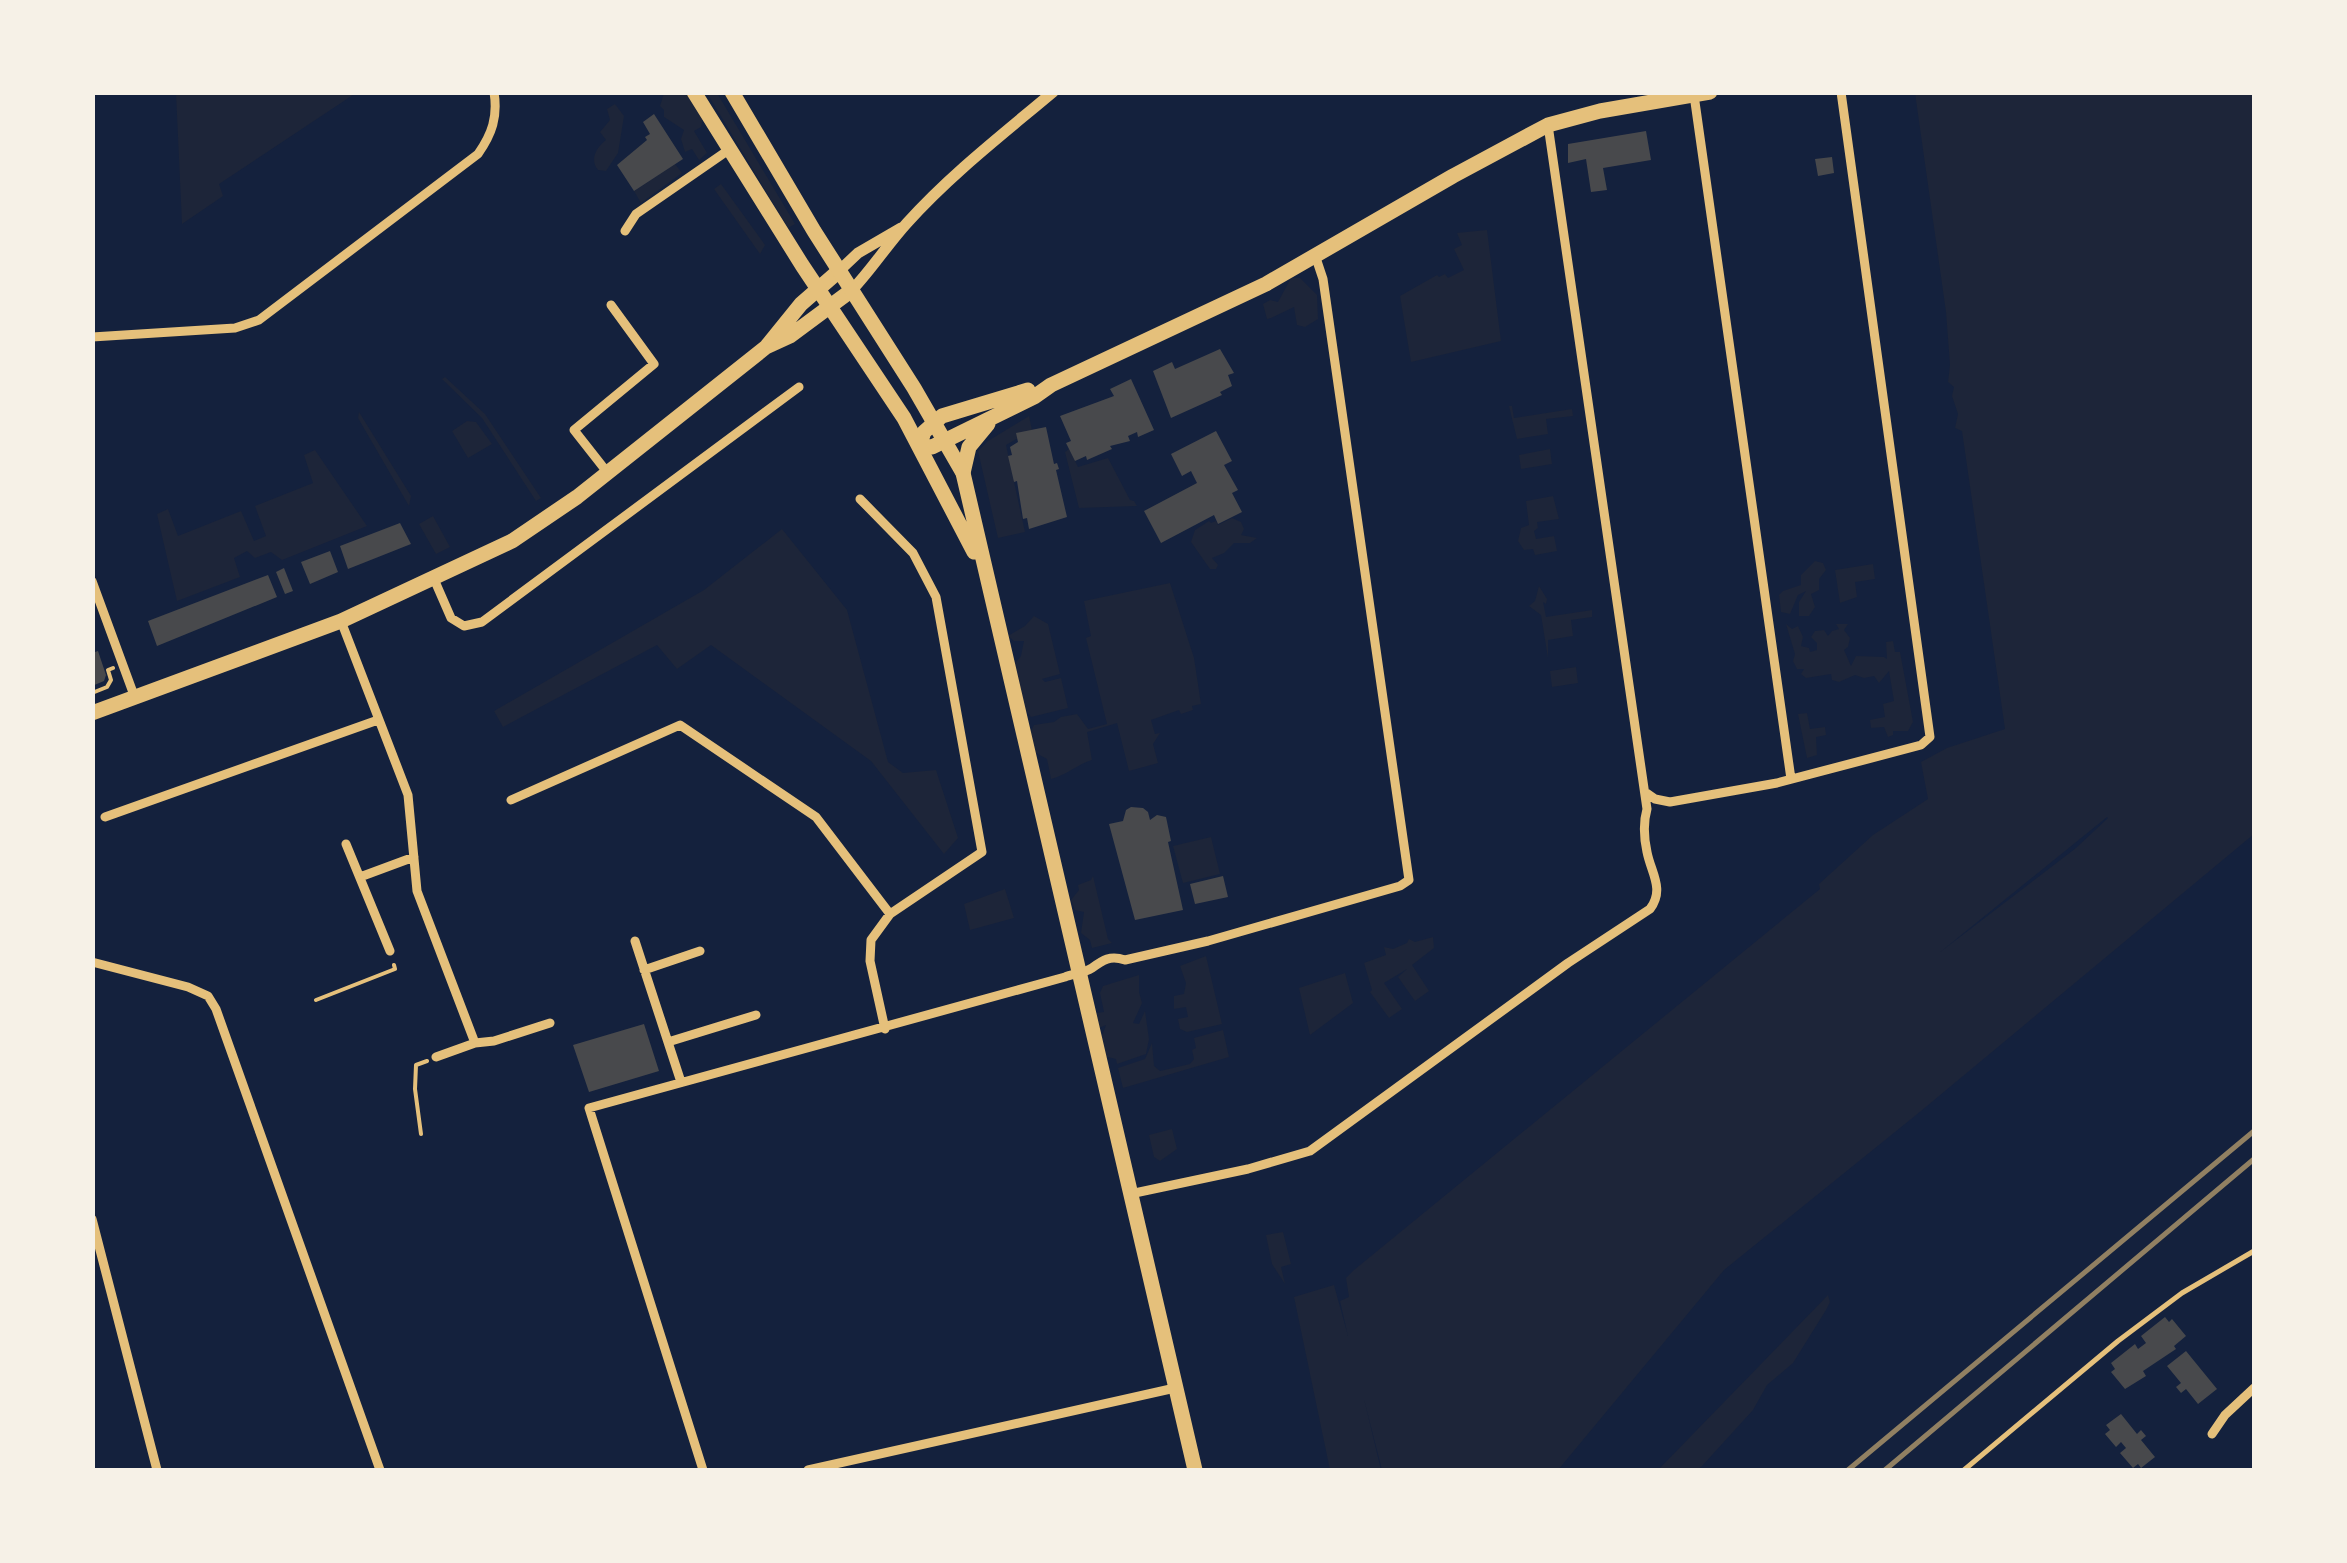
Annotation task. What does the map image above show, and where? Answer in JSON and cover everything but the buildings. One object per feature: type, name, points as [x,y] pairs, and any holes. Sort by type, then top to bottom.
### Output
[{"type":"main road","points":[[694,92],[920,445],[983,568]]},
{"type":"main road","points":[[732,92],[963,474],[1195,1470]]},
{"type":"main road","points":[[920,445],[920,438],[934,421],[1051,384],[1316,258],[1452,176],[1548,126],[1632,99],[1702,94]]},
{"type":"main road","points":[[766,347],[786,321],[840,270]]},
{"type":"main road","points":[[92,713],[341,620],[434,579],[544,522],[766,347],[790,336],[852,290]]},
{"type":"main road","points":[[920,445],[932,447],[1034,397],[1051,384]]},
{"type":"main road","points":[[963,474],[969,447],[998,415]]},
{"type":"street","points":[[92,338],[235,328],[259,320],[478,154],[496,118],[494,92]]},
{"type":"street","points":[[852,290],[904,226],[1053,92]]},
{"type":"street","points":[[1645,792],[1654,799],[1670,802],[1792,779],[1922,745],[1930,737],[1842,92]]},
{"type":"street","points":[[1702,94],[1792,779]]},
{"type":"street","points":[[1130,1194],[1296,1156],[1321,1144],[1656,901],[1656,874],[1647,856],[1645,792],[1548,126]]},
{"type":"street","points":[[626,230],[636,214],[730,149]]},
{"type":"street","points":[[840,270],[858,253],[904,226]]},
{"type":"street","points":[[703,1470],[590,1108],[885,1029],[1091,969],[1098,961],[1117,956],[1125,960],[1208,942],[1407,883],[1409,875],[1354,488],[1323,279],[1316,258]]},
{"type":"street","points":[[607,472],[574,430],[654,364],[611,305]]},
{"type":"street","points":[[434,579],[451,618],[464,626],[482,622],[800,387]]},
{"type":"street","points":[[860,498],[914,553],[936,597],[982,852],[890,914],[871,940],[885,1029]]},
{"type":"street","points":[[92,580],[135,698]]},
{"type":"street","points":[[341,620],[408,795],[418,890],[476,1043]]},
{"type":"street","points":[[104,818],[378,720]]},
{"type":"street","points":[[511,800],[680,726],[816,817],[890,914]]},
{"type":"street","points":[[346,844],[390,951]]},
{"type":"street","points":[[360,878],[414,857]]},
{"type":"street","points":[[635,941],[681,1082]]},
{"type":"street","points":[[644,970],[700,952]]},
{"type":"street","points":[[92,962],[188,987],[208,996],[216,1008],[380,1470]]},
{"type":"street","points":[[668,1042],[756,1015]]},
{"type":"street","points":[[436,1058],[550,1023]]},
{"type":"street","points":[[92,1219],[157,1470]]},
{"type":"street","points":[[808,1470],[1175,1388]]},
{"type":"street","points":[[2212,1434],[2225,1415],[2254,1388]]},
{"type":"lane","points":[[1964,1470],[2118,1340],[2182,1293],[2254,1252]]},
{"type":"path","points":[[92,693],[108,687],[108,670],[112,668]]},
{"type":"path","points":[[316,1000],[395,969],[390,951]]},
{"type":"path","points":[[421,1134],[416,1065],[436,1058]]},
{"type":"shaded area","points":[[176,92],[356,93],[219,184],[223,196],[182,224]]},
{"type":"shaded area","points":[[664,93],[689,93],[703,117],[701,127],[694,131],[707,153],[699,160],[692,149],[685,152],[681,139],[684,130],[664,117],[660,106]]},
{"type":"shaded area","points":[[707,93],[717,93],[795,224],[788,228]]},
{"type":"shaded area","points":[[1915,93],[2254,93],[2254,834],[1724,1270],[1558,1470],[1382,1470],[1364,1399],[1381,1470],[1330,1470],[1294,1297],[1334,1285],[1348,1336],[1340,1301],[1349,1297],[1346,1278],[1354,1270],[1820,889],[1819,884],[1873,835],[1928,799],[1921,762],[1947,748],[2005,729],[1962,431],[1955,428],[1958,414],[1952,396],[1954,387],[1948,382],[1946,312]],"holes":[[[2108,818],[2076,848],[1939,953]]]},
{"type":"shaded area","points":[[615,104],[624,116],[618,153],[606,171],[598,170],[595,154],[606,140],[600,132],[610,120],[607,109]]},
{"type":"shaded area","points":[[675,164],[682,173],[641,203],[634,191]]},
{"type":"shaded area","points":[[721,184],[765,245],[760,254],[714,189]]},
{"type":"shaded area","points":[[1487,230],[1501,341],[1411,362],[1400,296],[1437,275],[1445,274],[1448,278],[1464,270],[1454,249],[1462,245],[1457,233]]},
{"type":"shaded area","points":[[1291,278],[1300,278],[1317,295],[1318,319],[1305,327],[1297,325],[1294,307],[1267,319],[1263,304],[1270,300],[1278,302]]},
{"type":"shaded area","points":[[445,377],[485,414],[541,498],[536,501],[482,418],[442,379]]},
{"type":"shaded area","points":[[1509,406],[1514,418],[1572,409],[1573,416],[1546,419],[1548,434],[1517,439]]},
{"type":"shaded area","points":[[359,412],[411,496],[409,506],[358,418]]},
{"type":"shaded area","points":[[1029,416],[1032,430],[1006,445],[1025,532],[998,538],[978,451]]},
{"type":"shaded area","points":[[467,421],[476,422],[492,444],[468,458],[452,431]]},
{"type":"shaded area","points":[[1069,449],[1078,467],[1108,458],[1137,506],[1079,508],[1065,452]]},
{"type":"shaded area","points":[[1550,449],[1552,464],[1521,469],[1519,455]]},
{"type":"shaded area","points":[[315,450],[367,526],[282,560],[271,552],[255,558],[247,551],[234,558],[240,577],[177,601],[157,514],[168,509],[178,536],[241,511],[254,541],[266,536],[255,506],[313,483],[304,455]]},
{"type":"shaded area","points":[[1553,496],[1559,519],[1537,522],[1534,531],[1536,539],[1554,536],[1557,551],[1535,555],[1533,549],[1524,550],[1518,541],[1521,528],[1529,525],[1526,501]]},
{"type":"shaded area","points":[[433,516],[450,547],[436,554],[419,524]]},
{"type":"shaded area","points":[[1232,518],[1241,522],[1241,535],[1257,538],[1250,543],[1234,543],[1212,558],[1218,565],[1210,569],[1191,542],[1195,530],[1209,521],[1218,525]]},
{"type":"shaded area","points":[[782,529],[847,610],[888,762],[903,773],[936,770],[958,838],[944,854],[871,761],[711,645],[677,669],[657,645],[503,727],[494,711],[704,590]]},
{"type":"shaded area","points":[[1815,561],[1823,563],[1826,570],[1819,579],[1819,590],[1811,594],[1815,607],[1809,616],[1799,616],[1799,602],[1806,591],[1798,595],[1790,614],[1781,612],[1779,595],[1801,585],[1801,575]]},
{"type":"shaded area","points":[[1873,564],[1875,579],[1855,582],[1857,597],[1840,603],[1835,570]]},
{"type":"shaded area","points":[[1170,583],[1194,658],[1201,704],[1181,714],[1179,710],[1151,720],[1155,734],[1160,733],[1153,744],[1158,763],[1129,771],[1117,723],[1087,732],[1092,760],[1051,779],[1047,759],[1034,752],[1029,735],[1034,725],[1077,714],[1088,729],[1107,724],[1086,638],[1091,636],[1084,601]]},
{"type":"shaded area","points":[[1539,586],[1547,599],[1546,604],[1543,602],[1546,617],[1592,610],[1592,617],[1571,620],[1573,636],[1548,640],[1548,658],[1541,615],[1529,606],[1535,601]]},
{"type":"shaded area","points":[[1034,616],[1048,624],[1060,674],[1042,679],[1045,682],[1061,678],[1068,708],[1031,717],[1024,709],[1011,668],[1021,656],[1024,641],[1008,636]]},
{"type":"shaded area","points":[[1786,624],[1792,629],[1798,626],[1803,637],[1801,646],[1810,652],[1817,650],[1811,637],[1815,631],[1824,630],[1828,636],[1839,629],[1836,624],[1848,624],[1844,630],[1850,638],[1844,650],[1851,666],[1856,656],[1887,659],[1886,642],[1893,641],[1895,652],[1900,652],[1913,722],[1908,731],[1893,731],[1888,737],[1884,727],[1871,728],[1870,720],[1885,717],[1883,704],[1894,701],[1889,671],[1879,683],[1874,676],[1855,675],[1839,682],[1832,680],[1831,674],[1806,678],[1801,674],[1804,669],[1797,669],[1793,661],[1795,654]]},
{"type":"shaded area","points":[[1576,667],[1578,683],[1552,687],[1550,671]]},
{"type":"shaded area","points":[[1807,713],[1810,729],[1825,727],[1826,735],[1816,737],[1817,755],[1807,758],[1798,714]]},
{"type":"shaded area","points":[[1211,837],[1220,874],[1183,883],[1173,846]]},
{"type":"shaded area","points":[[1093,876],[1112,943],[1092,948],[1090,940],[1081,933],[1084,912],[1075,910],[1071,900],[1079,890],[1078,885]]},
{"type":"shaded area","points":[[1005,889],[1014,918],[970,930],[964,904]]},
{"type":"shaded area","points":[[1433,937],[1434,948],[1412,965],[1429,991],[1415,1001],[1398,977],[1407,969],[1384,983],[1402,1009],[1389,1018],[1370,992],[1364,963],[1386,955],[1384,947],[1393,949],[1409,939],[1415,942]]},
{"type":"shaded area","points":[[1206,956],[1222,1024],[1187,1032],[1180,1029],[1178,1019],[1188,1017],[1186,1007],[1174,1009],[1174,996],[1184,994],[1186,983],[1180,966]]},
{"type":"shaded area","points":[[1345,973],[1353,1003],[1310,1035],[1299,988]]},
{"type":"shaded area","points":[[1139,975],[1142,1003],[1133,1023],[1139,1024],[1145,1011],[1149,1039],[1146,1054],[1117,1064],[1116,1059],[1104,1056],[1101,1039],[1106,1025],[1099,1028],[1096,1013],[1104,1012],[1100,993],[1103,986]]},
{"type":"shaded area","points":[[1223,1030],[1229,1057],[1123,1088],[1118,1068],[1145,1059],[1152,1043],[1154,1066],[1160,1071],[1190,1064],[1194,1059],[1192,1050],[1196,1048],[1194,1038]]},
{"type":"shaded area","points":[[1172,1129],[1177,1149],[1160,1161],[1154,1157],[1149,1135]]},
{"type":"shaded area","points":[[1283,1232],[1291,1264],[1281,1267],[1285,1284],[1272,1264],[1266,1235]]},
{"type":"shaded area","points":[[1828,1295],[1826,1310],[1793,1363],[1767,1385],[1753,1410],[1702,1466],[1697,1470],[1658,1470]]},
{"type":"railway","points":[[1848,1470],[2254,1131]]},
{"type":"railway","points":[[1885,1470],[2254,1159]]}]
